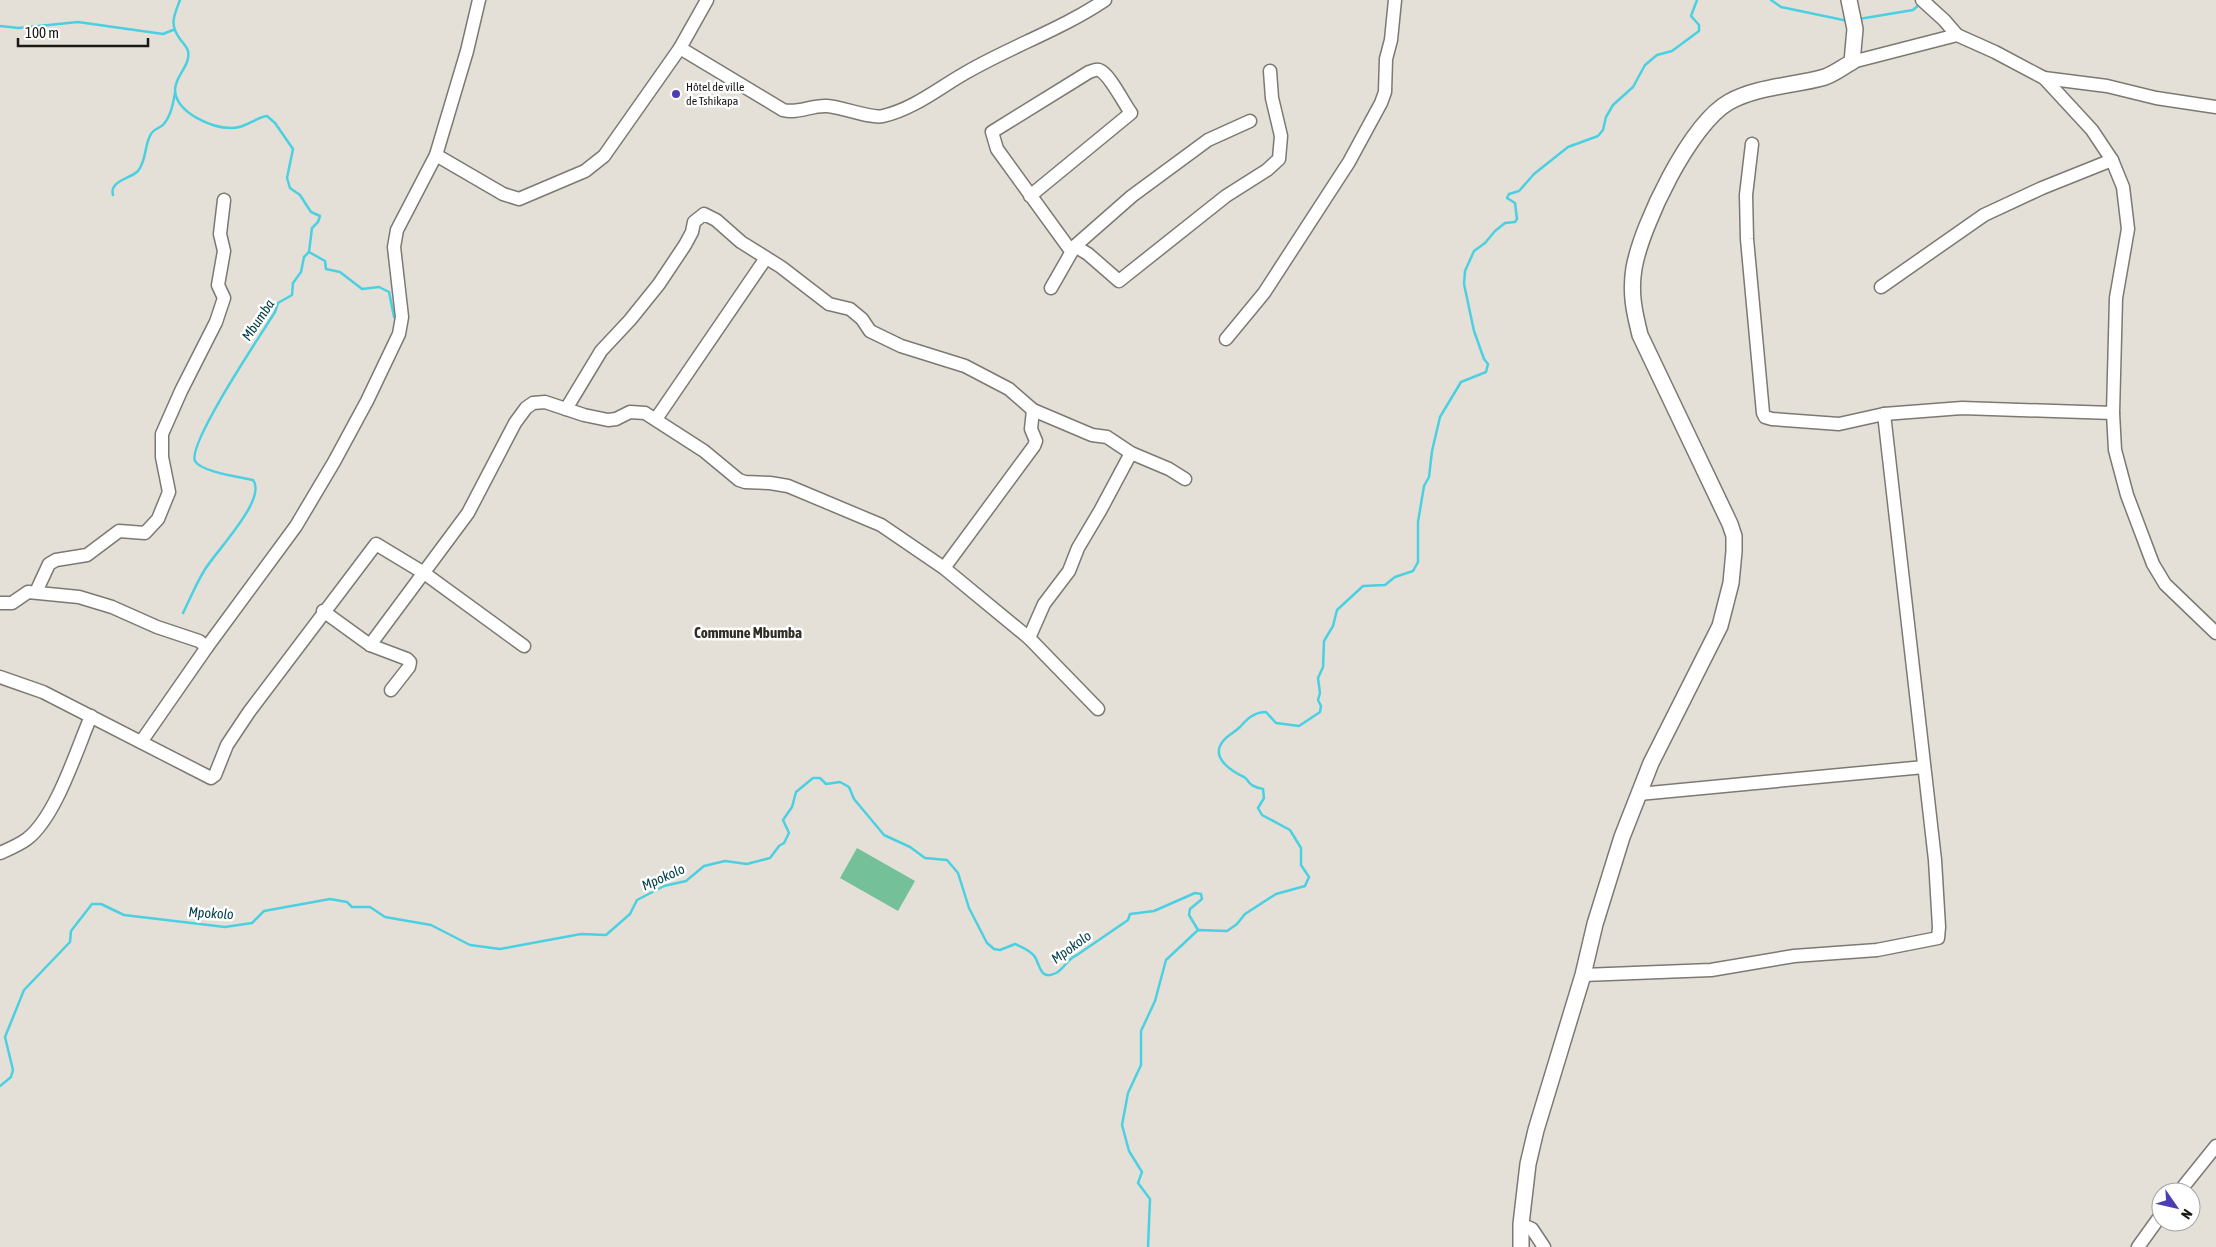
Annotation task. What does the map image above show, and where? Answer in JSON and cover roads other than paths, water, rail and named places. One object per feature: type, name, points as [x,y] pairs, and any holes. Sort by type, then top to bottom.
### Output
[{"type":"main road","points":[[1521,1247],[1521,1224],[1528,1164],[1536,1130],[1584,975],[1594,924],[1622,837],[1639,794],[1678,708],[1720,626],[1731,583],[1734,536],[1640,335],[1632,303],[1634,267],[1650,220],[1674,170],[1696,136],[1712,117],[1729,102],[1759,91],[1827,76],[1852,62],[1855,29],[1850,5]]},
{"type":"street","points":[[141,742],[207,647],[296,526],[334,462],[393,348],[399,334],[402,317],[394,247],[397,230],[436,155],[467,51],[479,0]]},
{"type":"street","points":[[436,155],[512,198],[525,198],[585,170],[604,156],[680,48],[708,0]]},
{"type":"street","points":[[680,48],[783,110],[792,112],[816,106],[827,106],[855,110],[875,117],[883,116],[919,101],[966,72],[1078,18],[1105,0]]},
{"type":"street","points":[[1226,340],[1264,293],[1349,162],[1378,109],[1385,92],[1386,58],[1391,40],[1395,0]]},
{"type":"street","points":[[1922,0],[1958,36],[1995,52],[2044,78],[2092,130],[2112,160],[2123,187],[2128,229],[2116,298],[2113,413],[2115,450],[2127,495],[2152,564],[2165,584],[2216,633]]},
{"type":"street","points":[[1852,62],[1958,36]]},
{"type":"street","points":[[1030,196],[1130,113],[1108,78],[1100,70],[1090,72],[992,132],[997,149],[1030,196],[1073,249],[1088,254],[1119,281],[1226,196],[1268,170],[1279,159],[1281,136],[1272,98],[1270,71]]},
{"type":"street","points":[[2044,78],[2107,86],[2178,102],[2216,107]]},
{"type":"street","points":[[1051,288],[1073,249],[1162,172],[1208,140],[1250,121]]},
{"type":"street","points":[[1752,144],[1746,195],[1748,239],[1762,413],[1765,417],[1839,424],[1884,414],[1962,408],[2024,412],[2113,413]]},
{"type":"street","points":[[1881,287],[1984,216],[2042,188],[2112,160]]},
{"type":"street","points":[[36,592],[49,564],[56,560],[87,555],[119,531],[145,533],[158,519],[169,492],[162,457],[162,434],[181,391],[195,367],[216,322],[224,298],[218,285],[224,251],[220,234],[224,200]]},
{"type":"street","points":[[566,409],[601,351],[630,320],[659,284],[685,245],[698,218],[704,214],[716,220],[741,242],[781,267],[829,304],[850,309],[862,319],[870,331],[902,346],[965,366],[991,378],[1009,389],[1033,410],[1092,435],[1107,437],[1131,453],[1185,478]]},
{"type":"street","points":[[656,419],[766,258]]},
{"type":"street","points":[[370,645],[468,512],[510,431],[526,408],[533,404],[545,402],[584,415],[608,420],[616,419],[630,412],[645,413],[704,451],[739,480],[788,486],[881,525],[944,568],[1029,638],[1098,709]]},
{"type":"street","points":[[944,568],[1034,446],[1036,441],[1031,422],[1033,410]]},
{"type":"street","points":[[1584,975],[1711,970],[1794,956],[1877,950],[1936,940],[1939,935],[1935,860],[1884,414]]},
{"type":"street","points":[[1029,638],[1044,604],[1068,571],[1078,548],[1131,453]]},
{"type":"street","points":[[0,677],[42,692],[185,763],[210,778],[215,775],[227,745],[324,611],[376,544],[424,573],[524,646]]},
{"type":"street","points":[[0,603],[12,603],[28,592],[79,597],[112,607],[157,627],[199,641],[207,647]]},
{"type":"street","points":[[324,611],[370,645],[407,658],[410,662],[409,667],[391,690]]},
{"type":"street","points":[[0,854],[28,838],[50,810],[68,774],[91,716]]},
{"type":"street","points":[[1639,794],[1924,767]]},
{"type":"street","points":[[2187,1182],[2216,1146]]},
{"type":"street","points":[[1521,1224],[1532,1229],[1544,1247]]},
{"type":"street","points":[[2138,1247],[2151,1229]]},
{"type":"waterway","name":"Mbumba","points":[[180,0],[174,15],[174,24],[188,56],[177,80],[175,90],[182,106],[196,118],[214,125],[231,128],[241,127],[267,116],[275,123],[293,149],[287,178],[290,188],[300,195],[311,212],[320,216],[318,222],[312,228],[309,252],[304,257],[301,272],[293,283],[292,295],[278,303],[275,312],[227,388],[202,433],[195,461],[199,465],[213,471],[253,480],[256,489],[247,512],[204,571],[183,613]]},
{"type":"waterway","points":[[1148,1247],[1150,1199],[1138,1183],[1142,1172],[1129,1151],[1122,1125],[1128,1093],[1141,1065],[1141,1031],[1155,1001],[1166,960],[1198,930],[1227,931],[1237,924],[1245,914],[1276,894],[1305,886],[1309,877],[1301,865],[1301,848],[1290,830],[1262,815],[1258,808],[1264,798],[1263,789],[1253,786],[1226,765],[1220,756],[1220,746],[1226,737],[1258,713],[1266,712],[1276,723],[1299,726],[1320,712],[1318,678],[1323,667],[1324,641],[1333,626],[1337,610],[1363,586],[1385,585],[1395,577],[1413,571],[1418,562],[1418,522],[1424,486],[1429,477],[1432,451],[1440,417],[1461,382],[1486,372],[1488,364],[1484,359],[1474,331],[1464,284],[1465,271],[1474,251],[1505,223],[1515,222],[1517,219],[1515,203],[1507,198],[1509,194],[1519,191],[1534,174],[1568,147],[1598,136],[1603,130],[1606,117],[1613,105],[1633,87],[1645,65],[1657,55],[1672,51],[1699,31],[1699,25],[1691,16],[1697,0]]},
{"type":"waterway","points":[[1771,0],[1781,7],[1848,21]]},
{"type":"waterway","points":[[1859,19],[1913,10],[1920,4]]},
{"type":"waterway","points":[[0,26],[19,28],[78,22],[163,34],[173,30]]},
{"type":"waterway","points":[[113,195],[114,186],[134,174],[141,167],[149,138],[168,118],[175,93]]},
{"type":"waterway","points":[[309,252],[325,261],[326,269],[340,272],[362,289],[379,287],[389,292],[394,317]]},
{"type":"waterway","name":"Mpokolo","points":[[0,1086],[11,1077],[13,1070],[5,1037],[24,990],[70,942],[71,931],[92,904],[101,904],[124,915],[225,927],[252,923],[264,911],[330,899],[347,902],[352,907],[370,907],[385,917],[431,925],[470,945],[500,949],[581,934],[606,935],[630,914],[637,900],[664,886],[686,881],[704,866],[725,861],[747,864],[770,858],[779,846],[784,843],[789,833],[783,820],[792,807],[796,792],[813,778],[820,778],[826,784],[840,782],[849,787],[854,799],[884,835],[910,847],[925,858],[947,860],[958,873],[969,908],[987,943],[994,949],[1000,950],[1015,944],[1029,951],[1037,960],[1044,974],[1051,975],[1059,971],[1071,959],[1128,920],[1130,914],[1154,911],[1195,893],[1201,894],[1202,899],[1190,909],[1189,915],[1198,930]]},
{"type":"place","name":"Hôtel de ville de Tshikapa","points":[[676,94]]},
{"type":"district","name":"Commune Mbumba","points":[[748,633]]}]
